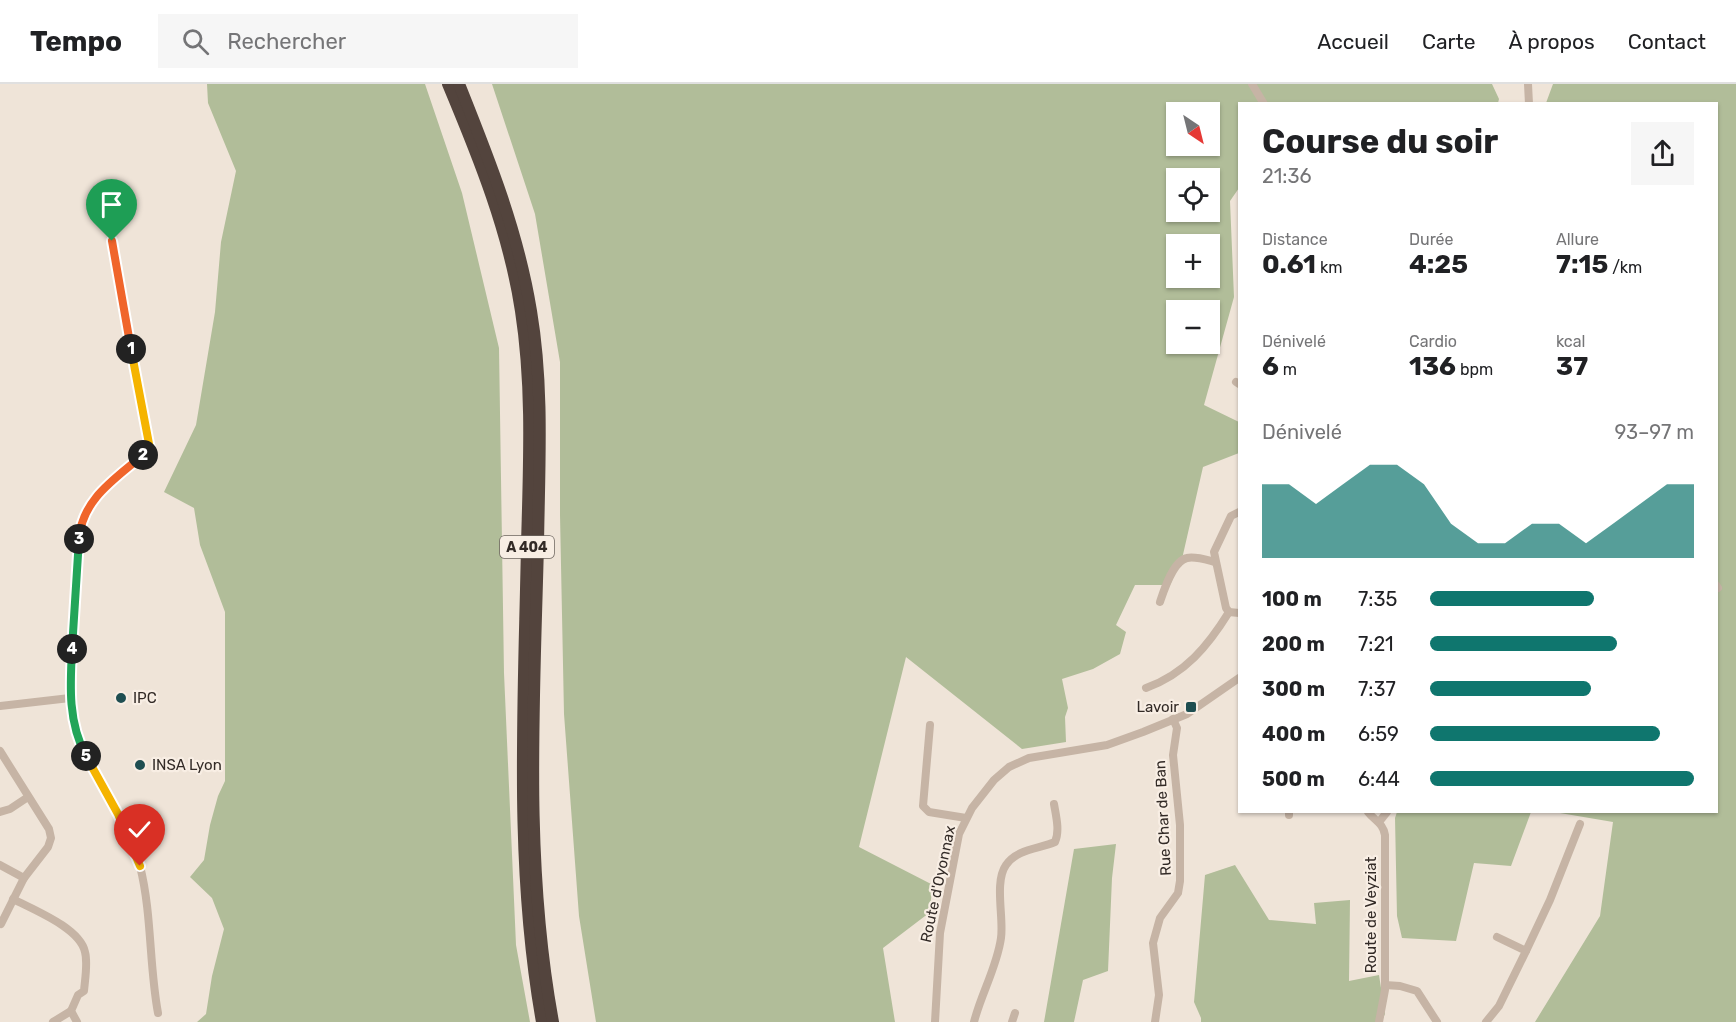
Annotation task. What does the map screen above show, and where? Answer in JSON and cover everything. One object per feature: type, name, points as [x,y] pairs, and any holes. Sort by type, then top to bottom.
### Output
[{"type":"highway","name":"A 404","points":[[448,84],[487,181],[504,231],[519,300],[527,359],[529,453],[523,818],[527,912],[542,1022]]},
{"type":"highway","name":"A 404","points":[[459,84],[497,178],[513,229],[535,337],[540,443],[533,783],[534,861],[543,960],[553,1022]]},
{"type":"street","points":[[1252,84],[1263,102]]},
{"type":"street","points":[[1528,84],[1529,102]]},
{"type":"street","points":[[112,241],[150,449],[99,492],[86,509],[83,518],[80,528],[70,698],[73,725],[78,742],[118,814],[140,866],[149,926],[153,987],[158,1013]]},
{"type":"street","points":[[1229,612],[1226,608],[1214,552],[1231,516],[1238,512]]},
{"type":"street","points":[[1161,602],[1167,584],[1183,559],[1189,557],[1215,562]]},
{"type":"street","points":[[1229,612],[1238,613]]},
{"type":"street","points":[[1146,688],[1179,672],[1202,651],[1214,638],[1229,612]]},
{"type":"street","name":"Route d'Oyonnax","points":[[934,1022],[940,933],[959,834],[982,793],[994,780],[1019,762],[1045,754],[1107,745],[1202,705],[1238,679]]},
{"type":"street","points":[[0,706],[70,698]]},
{"type":"street","name":"Rue Char de Ban","points":[[1156,1020],[1159,995],[1153,943],[1160,918],[1178,893],[1180,881],[1180,825],[1173,755],[1177,728],[1173,719]]},
{"type":"street","points":[[930,725],[923,806],[929,812],[966,818]]},
{"type":"street","points":[[0,751],[50,830],[51,838],[48,847],[24,878],[0,924]]},
{"type":"street","points":[[0,812],[10,809],[28,797]]},
{"type":"street","points":[[975,1022],[1001,938],[1001,886],[1004,867],[1013,857],[1022,852],[1055,842],[1057,821],[1053,804]]},
{"type":"street","points":[[1369,813],[1379,822],[1386,813]]},
{"type":"street","name":"Route de Veyziat","points":[[1379,822],[1385,835],[1385,985],[1379,1022]]},
{"type":"street","points":[[1486,1022],[1499,1006],[1526,951],[1550,900],[1580,824]]},
{"type":"street","points":[[0,865],[24,878]]},
{"type":"street","points":[[13,899],[72,931],[86,953],[84,991],[78,995],[71,1011],[53,1022]]},
{"type":"street","points":[[1497,937],[1526,951]]},
{"type":"street","points":[[1385,985],[1417,991],[1437,1022]]},
{"type":"street","points":[[71,1011],[76,1022]]},
{"type":"green space","points":[[207,84],[425,84],[462,193],[499,348],[504,673],[516,945],[530,1022],[197,1022],[206,1014],[212,976],[224,929],[212,898],[190,877],[204,860],[210,825],[225,781],[225,612],[200,545],[194,508],[164,492],[196,425],[215,312],[221,242],[236,171],[208,103]]},
{"type":"green space","points":[[492,84],[1492,84],[1499,99],[1498,102],[1238,102],[1238,189],[1230,201],[1234,297],[1220,347],[1220,300],[1166,300],[1166,354],[1218,354],[1204,405],[1238,422],[1238,453],[1203,467],[1182,559],[1170,585],[1135,585],[1116,625],[1126,632],[1120,654],[1093,669],[1062,679],[1068,708],[1065,717],[1066,742],[1022,749],[906,657],[859,847],[933,885],[929,913],[883,948],[895,1022],[596,1022],[579,916],[564,714],[560,362],[535,214]]},
{"type":"green space","points":[[1553,84],[1736,84],[1736,1022],[1535,1022],[1600,916],[1613,822],[1560,813],[1718,813],[1718,102],[1546,102]]},
{"type":"green space","points":[[1397,813],[1531,813],[1511,866],[1474,863],[1456,941],[1402,938],[1397,916]]},
{"type":"green space","points":[[1116,844],[1112,878],[1108,971],[1083,980],[1074,1022],[1044,1022],[1074,849]]},
{"type":"green space","points":[[1235,865],[1269,920],[1316,924],[1314,903],[1350,900],[1349,981],[1379,975],[1385,1014],[1381,1022],[1201,1022],[1194,1002],[1205,875]]},
{"type":"place","name":"IPC","points":[[121,698]]},
{"type":"place","name":"Lavoir","points":[[1191,707]]},
{"type":"place","name":"INSA Lyon","points":[[140,765]]},
{"type":"route","points":[[112,241],[150,449],[99,492],[86,509],[83,518],[80,528],[70,710],[78,742],[118,814],[140,866]]}]
